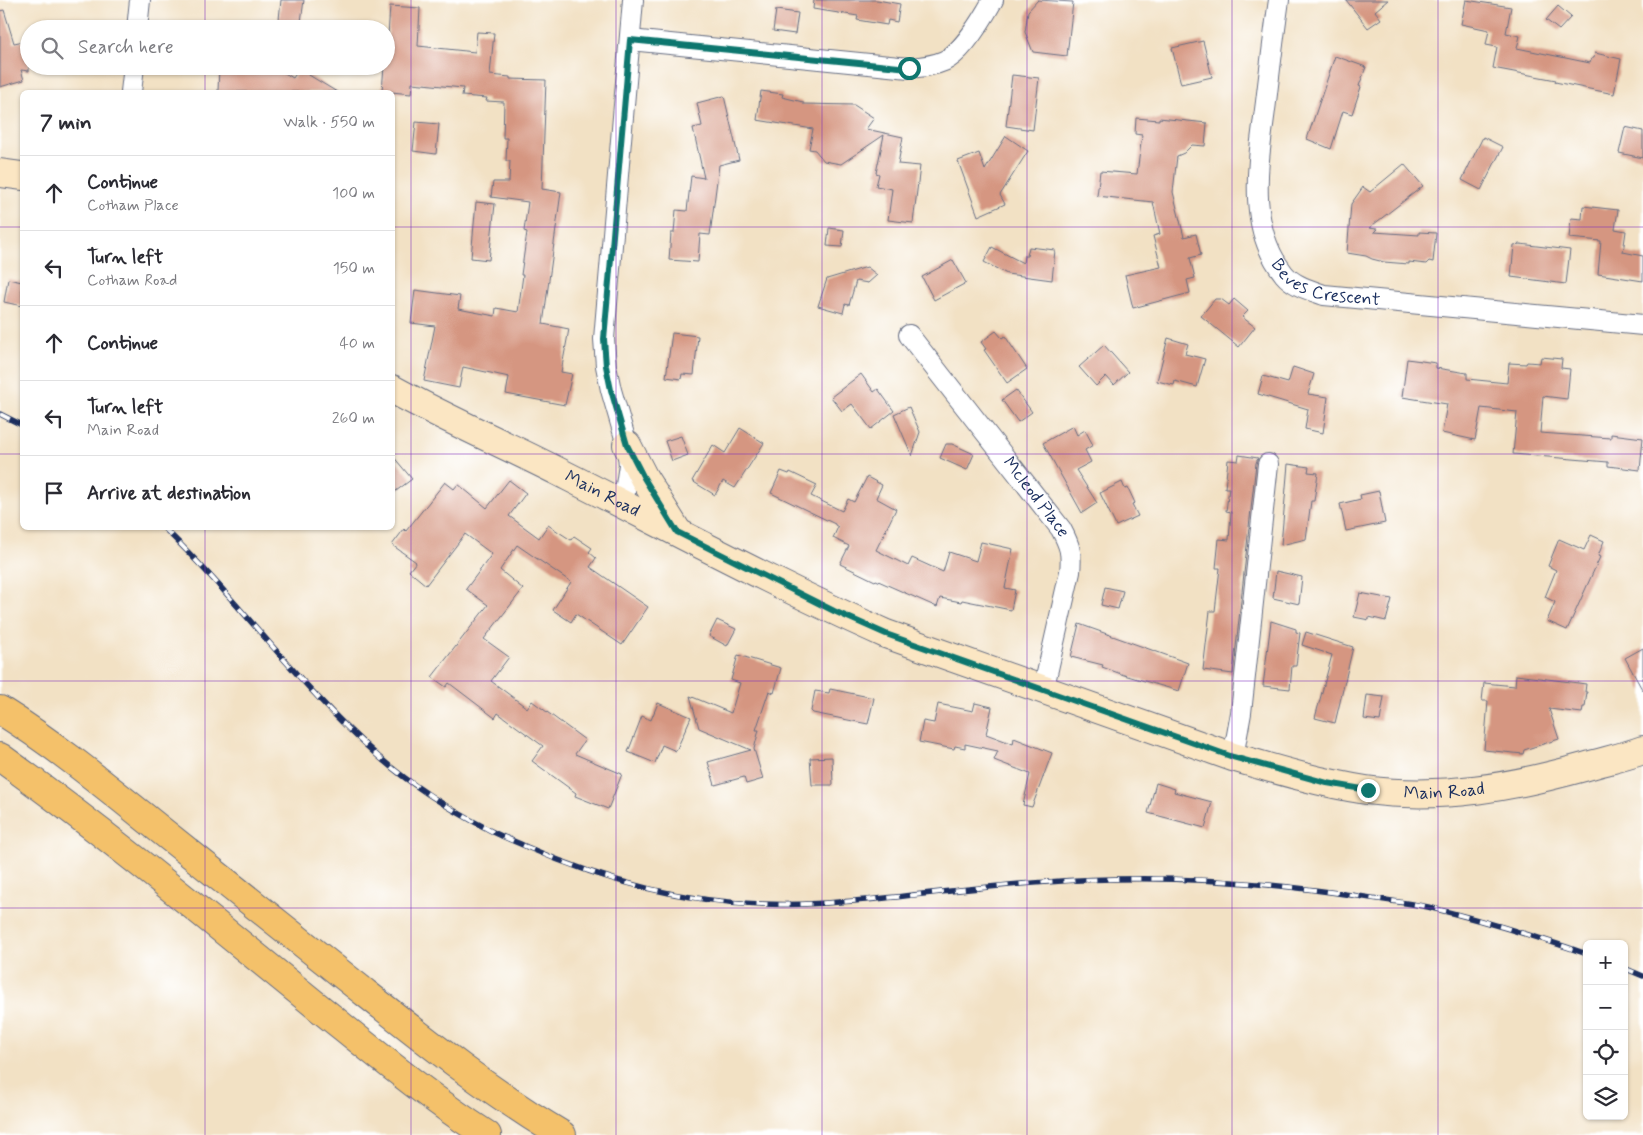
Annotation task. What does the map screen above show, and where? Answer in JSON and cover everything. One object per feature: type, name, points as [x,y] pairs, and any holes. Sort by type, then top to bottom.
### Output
[{"type":"highway","points":[[0,710],[33,731],[120,797],[417,1034],[484,1084],[562,1135]]},
{"type":"highway","points":[[0,757],[62,802],[390,1064],[465,1121],[487,1135]]},
{"type":"main road","points":[[0,173],[20,176]]},
{"type":"main road","name":"Main Road","points":[[395,391],[432,411],[567,476],[834,611],[868,626],[1042,691],[1233,757],[1327,783],[1368,790],[1454,793],[1503,786],[1556,775],[1643,750]]},
{"type":"main road","points":[[627,445],[644,478],[677,532]]},
{"type":"street","points":[[138,20],[140,0]]},
{"type":"street","points":[[623,505],[629,466],[627,445],[611,390],[606,366],[604,339],[633,0]]},
{"type":"street","points":[[630,40],[909,68],[927,67],[946,61],[961,48],[993,0]]},
{"type":"street","name":"Beves Crescent","points":[[1279,0],[1257,171],[1258,202],[1262,228],[1272,254],[1285,275],[1302,288],[1324,295],[1643,326]]},
{"type":"street","points":[[131,90],[133,75]]},
{"type":"street","name":"Mcleod Place","points":[[909,335],[1060,529],[1069,544],[1072,558],[1070,572],[1042,691]]},
{"type":"street","points":[[1233,757],[1241,713],[1268,464]]},
{"type":"building","points":[[281,0],[304,0],[301,20],[279,20]]},
{"type":"building","points":[[814,0],[877,0],[900,4],[897,22],[888,20],[887,25],[857,20],[858,16],[813,9]]},
{"type":"building","points":[[1038,0],[1073,2],[1067,56],[1033,52],[1025,32],[1028,11]]},
{"type":"building","points":[[1346,0],[1388,0],[1375,11],[1381,19],[1368,28]]},
{"type":"building","points":[[1466,0],[1511,7],[1506,33],[1520,36],[1517,48],[1590,63],[1595,53],[1621,59],[1614,94],[1555,82],[1556,80],[1493,68],[1497,47],[1486,45],[1489,30],[1461,24]]},
{"type":"building","points":[[390,6],[420,8],[418,46],[475,52],[477,32],[494,33],[490,75],[510,77],[510,79],[546,80],[542,189],[561,192],[543,324],[569,329],[561,372],[572,374],[565,405],[506,394],[509,377],[463,367],[459,388],[424,381],[435,326],[411,323],[415,290],[460,296],[458,309],[495,316],[496,308],[518,312],[527,232],[524,231],[528,202],[491,197],[493,182],[509,182],[510,161],[506,161],[507,138],[503,138],[504,102],[486,101],[487,98],[462,96],[463,88],[412,83],[411,94],[395,92],[395,90],[382,90],[383,75],[395,75],[395,20],[389,20]]},
{"type":"building","points":[[1558,6],[1571,17],[1559,30],[1546,20]]},
{"type":"building","points":[[4,10],[14,43],[20,42],[20,75],[22,75],[24,80],[0,87],[0,11]]},
{"type":"building","points":[[776,10],[798,13],[795,34],[773,31]]},
{"type":"building","points":[[1203,41],[1212,77],[1181,84],[1172,48]]},
{"type":"building","points":[[1335,56],[1366,67],[1352,114],[1343,111],[1331,149],[1307,139]]},
{"type":"building","points":[[219,75],[288,75],[293,78],[295,75],[309,75],[334,90],[218,90]]},
{"type":"building","points":[[1012,75],[1039,78],[1033,130],[1006,126]]},
{"type":"building","points":[[761,91],[783,94],[782,97],[803,102],[803,104],[854,105],[874,118],[866,129],[903,137],[898,164],[920,166],[913,223],[888,220],[892,189],[876,186],[879,174],[876,173],[884,135],[841,164],[824,161],[815,150],[809,149],[813,129],[757,120]]},
{"type":"building","points":[[724,96],[739,160],[719,165],[710,235],[700,234],[698,262],[669,260],[671,233],[674,233],[676,210],[687,211],[691,176],[704,178],[693,128],[702,126],[697,103]]},
{"type":"building","points":[[1136,118],[1159,120],[1159,118],[1207,123],[1205,146],[1192,145],[1184,153],[1177,156],[1173,192],[1184,237],[1196,234],[1201,255],[1190,258],[1195,278],[1187,280],[1190,293],[1133,308],[1125,275],[1161,267],[1153,236],[1160,234],[1153,202],[1097,196],[1100,171],[1137,174],[1142,135],[1135,134]]},
{"type":"building","points":[[416,122],[439,124],[436,154],[413,151]]},
{"type":"building","points":[[1625,127],[1643,131],[1643,158],[1619,153]]},
{"type":"building","points":[[1006,136],[1028,151],[1000,195],[1005,204],[978,216],[958,161],[979,153],[985,170]]},
{"type":"building","points":[[1483,137],[1503,147],[1481,190],[1462,180]]},
{"type":"building","points":[[1404,164],[1423,186],[1369,228],[1377,229],[1374,232],[1419,235],[1419,232],[1436,233],[1433,262],[1429,261],[1426,264],[1409,262],[1409,264],[1384,262],[1366,256],[1347,253],[1351,204],[1363,187],[1370,192]]},
{"type":"building","points":[[476,202],[495,204],[489,260],[471,258]]},
{"type":"building","points":[[1583,206],[1618,210],[1615,229],[1626,231],[1623,252],[1643,256],[1643,281],[1598,274],[1601,241],[1569,238],[1571,218],[1582,219]]},
{"type":"building","points":[[829,228],[844,230],[842,247],[827,246]]},
{"type":"building","points":[[1520,244],[1570,250],[1566,284],[1511,277],[1514,245]]},
{"type":"building","points":[[992,247],[1023,263],[1024,256],[1027,256],[1029,247],[1055,250],[1052,280],[1007,274],[984,262]]},
{"type":"building","points":[[953,260],[966,283],[934,300],[922,277]]},
{"type":"building","points":[[867,267],[877,275],[868,283],[856,281],[849,305],[845,304],[843,313],[818,306],[827,279]]},
{"type":"building","points":[[8,279],[20,282],[20,306],[4,302]]},
{"type":"building","points":[[1215,299],[1221,299],[1229,305],[1234,299],[1248,311],[1242,317],[1255,327],[1239,347],[1201,316]]},
{"type":"building","points":[[996,331],[1002,338],[1005,336],[1027,369],[1007,383],[984,350],[986,349],[981,342]]},
{"type":"building","points":[[672,333],[698,336],[694,375],[682,374],[681,379],[666,377]]},
{"type":"building","points":[[1168,338],[1188,344],[1185,354],[1205,359],[1197,387],[1175,381],[1174,385],[1157,381]]},
{"type":"building","points":[[1104,345],[1128,372],[1114,385],[1106,376],[1096,386],[1079,367]]},
{"type":"building","points":[[1541,357],[1562,359],[1561,368],[1570,369],[1567,399],[1543,396],[1540,433],[1611,438],[1611,434],[1643,438],[1640,470],[1608,466],[1608,462],[1513,454],[1517,412],[1481,408],[1475,440],[1442,433],[1447,404],[1402,397],[1407,359],[1436,363],[1436,368],[1467,373],[1467,379],[1507,383],[1509,363],[1540,363]]},
{"type":"building","points":[[1293,367],[1314,374],[1308,394],[1328,397],[1323,433],[1305,429],[1308,409],[1258,394],[1263,376],[1288,383]]},
{"type":"building","points":[[861,374],[874,392],[878,389],[894,411],[871,429],[852,404],[842,411],[831,397]]},
{"type":"building","points":[[1016,390],[1032,412],[1018,422],[1002,400]]},
{"type":"building","points":[[909,407],[920,432],[912,456],[894,414]]},
{"type":"building","points":[[1073,426],[1077,435],[1085,430],[1093,445],[1085,450],[1091,462],[1076,470],[1097,503],[1082,513],[1043,443]]},
{"type":"building","points":[[740,428],[764,443],[735,488],[723,481],[715,495],[692,481],[713,445],[725,453]]},
{"type":"building","points":[[681,436],[688,455],[672,461],[665,441]]},
{"type":"building","points":[[946,444],[952,444],[974,454],[967,470],[940,458]]},
{"type":"building","points":[[1239,455],[1258,458],[1233,674],[1203,670],[1210,611],[1215,611],[1220,568],[1216,568],[1219,539],[1229,540],[1231,512],[1226,511],[1229,488],[1225,488],[1228,460],[1238,461]]},
{"type":"building","points":[[395,459],[412,479],[395,492]]},
{"type":"building","points":[[1288,464],[1309,467],[1308,472],[1318,473],[1314,501],[1311,501],[1306,539],[1281,545]]},
{"type":"building","points":[[781,471],[789,474],[790,472],[817,485],[811,496],[842,511],[848,499],[854,502],[867,477],[882,485],[876,498],[896,509],[876,550],[908,566],[912,558],[943,572],[949,552],[976,561],[981,542],[1013,549],[1005,588],[1015,590],[1011,610],[962,600],[961,602],[940,598],[937,607],[840,564],[849,546],[833,538],[838,527],[771,493]]},
{"type":"building","points":[[509,480],[526,493],[509,516],[539,538],[548,525],[571,540],[574,536],[592,548],[589,552],[596,558],[590,567],[648,607],[622,645],[576,614],[571,622],[553,610],[571,582],[517,545],[500,570],[523,589],[484,639],[509,657],[491,681],[527,708],[532,701],[585,740],[575,754],[622,774],[608,809],[575,796],[576,793],[532,761],[543,746],[498,713],[495,718],[449,683],[446,687],[432,677],[488,605],[466,589],[492,554],[465,534],[426,585],[409,571],[416,562],[392,545],[404,529],[406,531],[445,482],[454,489],[458,484],[487,508]]},
{"type":"building","points":[[1122,482],[1125,489],[1128,488],[1135,503],[1132,504],[1138,516],[1116,526],[1100,493]]},
{"type":"building","points":[[1379,491],[1385,523],[1346,531],[1340,504],[1361,499],[1360,495]]},
{"type":"building","points":[[1591,535],[1604,541],[1598,556],[1600,557],[1567,630],[1547,621],[1555,602],[1545,597],[1556,570],[1548,566],[1559,539],[1584,550]]},
{"type":"building","points":[[1276,571],[1302,577],[1299,604],[1273,598]]},
{"type":"building","points":[[1105,587],[1123,591],[1118,609],[1101,605]]},
{"type":"building","points":[[1360,593],[1392,599],[1386,621],[1369,617],[1369,620],[1354,617]]},
{"type":"building","points":[[717,620],[736,629],[727,646],[709,636]]},
{"type":"building","points":[[1271,621],[1296,629],[1296,632],[1300,633],[1296,666],[1292,666],[1290,689],[1263,686]]},
{"type":"building","points":[[1079,624],[1188,663],[1179,691],[1124,675],[1102,667],[1103,665],[1071,657]]},
{"type":"building","points":[[1306,632],[1353,647],[1335,723],[1315,718],[1332,655],[1302,645]]},
{"type":"building","points":[[1643,648],[1643,691],[1625,658]]},
{"type":"building","points":[[738,655],[781,668],[774,693],[769,691],[756,730],[759,730],[754,749],[763,779],[746,784],[744,777],[715,785],[708,762],[751,750],[699,728],[690,696],[731,713],[740,683],[731,680]]},
{"type":"building","points":[[1516,675],[1586,684],[1585,707],[1583,707],[1582,713],[1549,709],[1559,739],[1524,750],[1523,754],[1484,750],[1488,701],[1482,701],[1484,683],[1515,686]]},
{"type":"building","points":[[830,689],[874,698],[868,724],[813,713],[811,711],[815,691],[829,693]]},
{"type":"building","points":[[1367,695],[1384,697],[1380,721],[1364,719]]},
{"type":"building","points":[[658,703],[691,717],[676,751],[662,745],[655,763],[628,752],[642,716],[651,720]]},
{"type":"building","points":[[975,703],[992,707],[986,734],[1013,744],[1014,738],[1052,753],[1032,807],[1023,805],[1030,774],[994,760],[998,751],[965,744],[965,748],[955,746],[954,749],[919,742],[923,721],[934,723],[938,704],[973,711]]},
{"type":"building","points":[[832,757],[833,785],[812,785],[810,758]]},
{"type":"building","points":[[1156,783],[1175,789],[1174,792],[1212,802],[1205,828],[1148,813]]},
{"type":"railway","points":[[0,414],[20,424]]},
{"type":"railway","points":[[166,530],[219,585],[323,702],[350,730],[391,767],[443,804],[494,833],[555,859],[612,879],[671,894],[701,899],[779,904],[846,902],[1060,881],[1176,879],[1237,882],[1328,892],[1428,907],[1468,917],[1583,953]]},
{"type":"railway","points":[[1628,970],[1643,976]]},
{"type":"route","points":[[909,68],[630,40],[604,339],[606,366],[627,445],[644,478],[677,532],[834,611],[886,634],[1042,691],[1233,757],[1289,774],[1368,790]]}]
